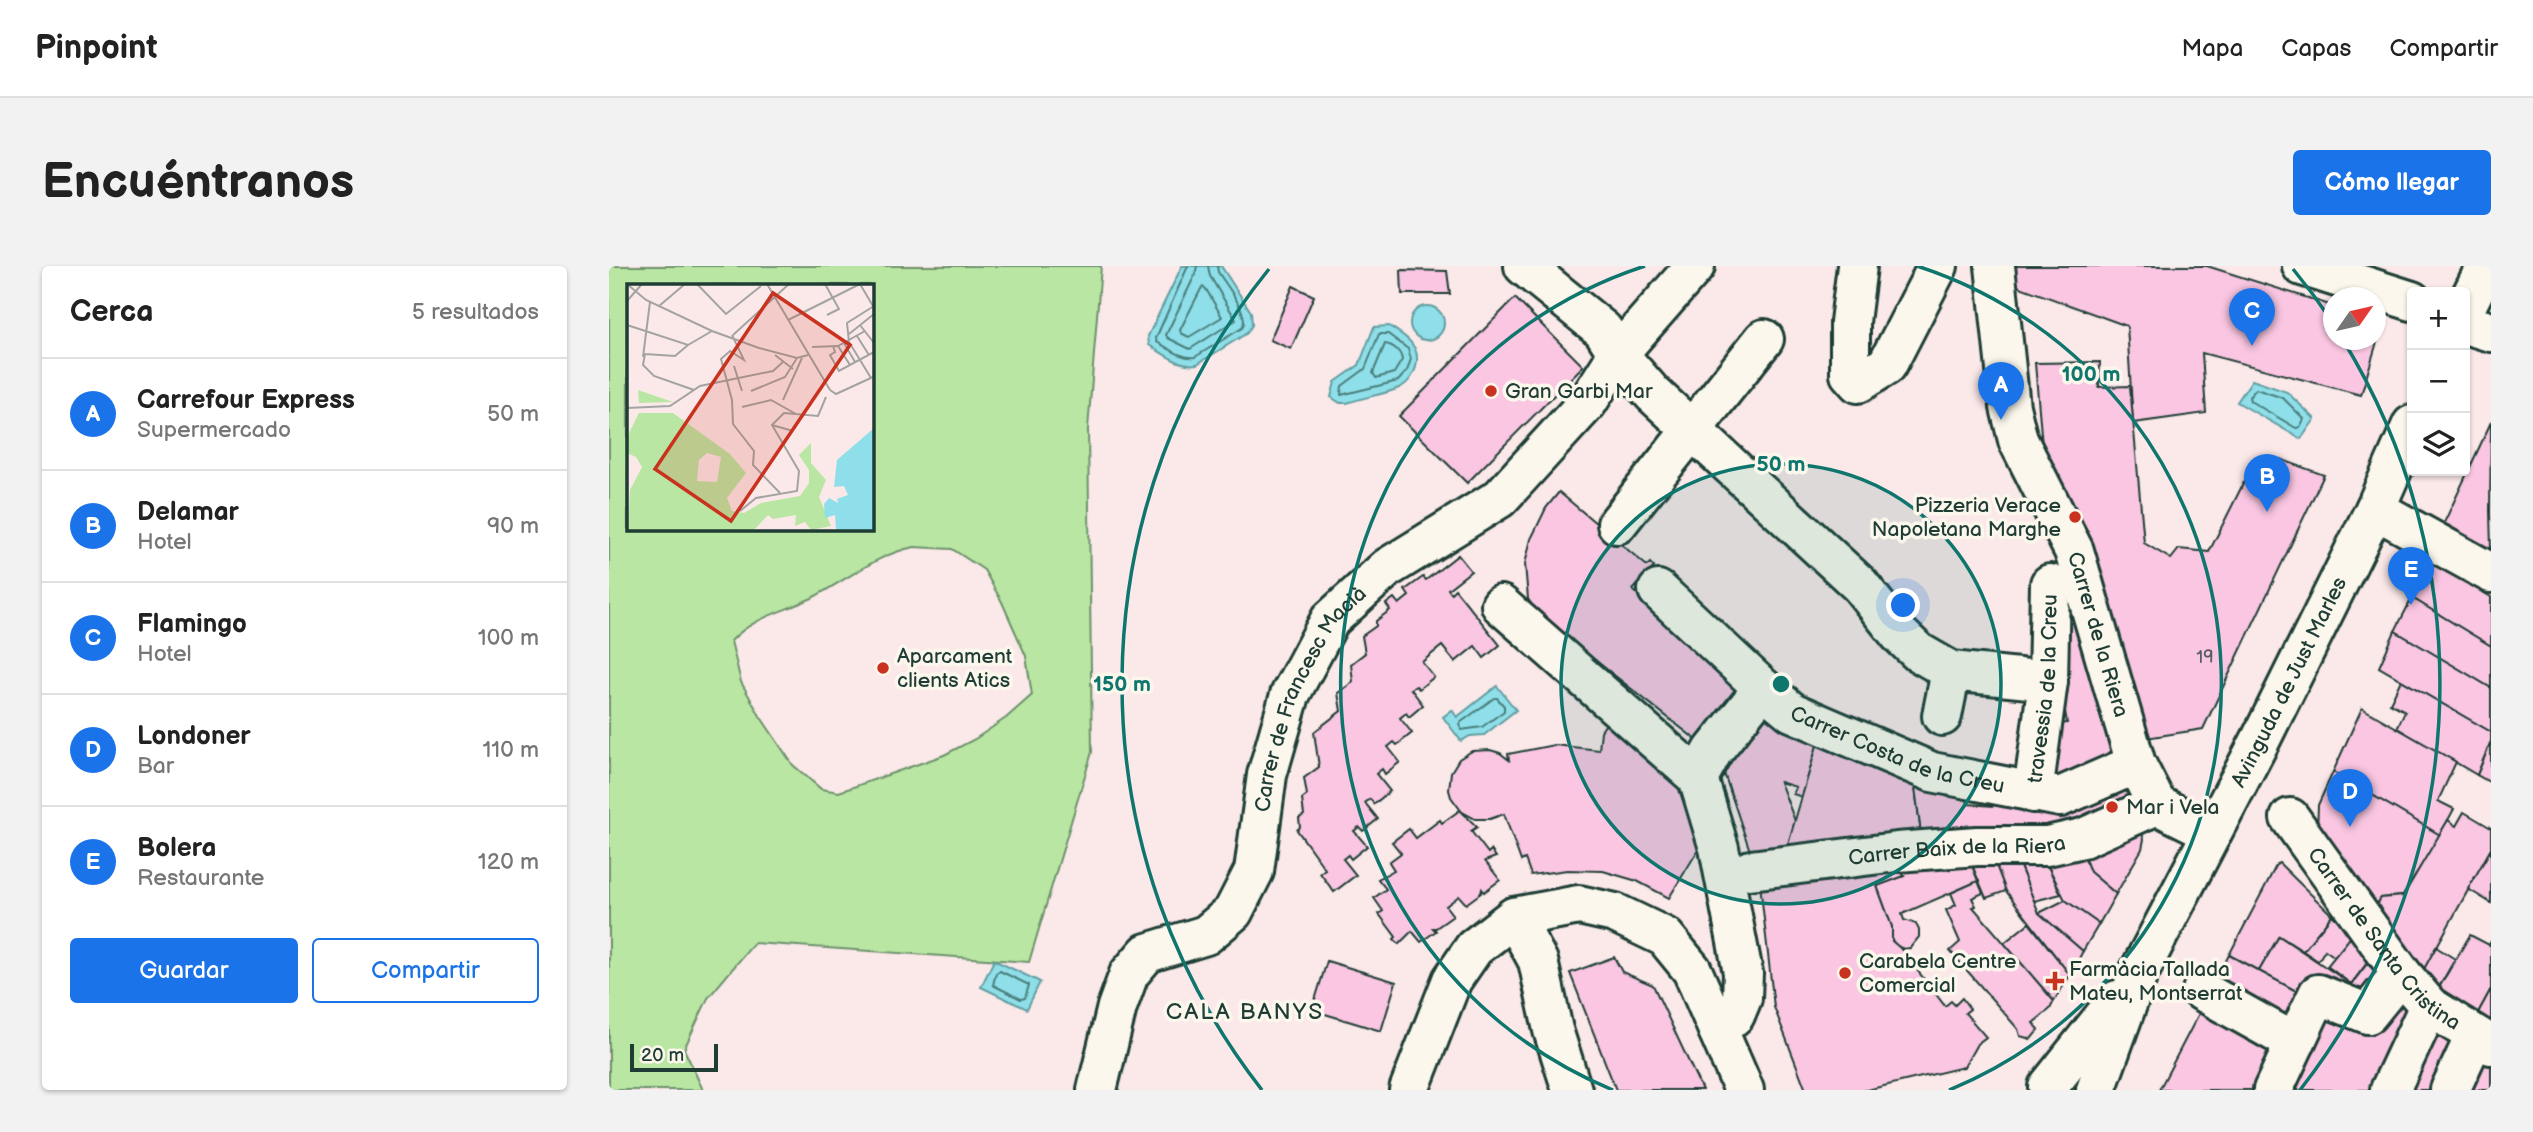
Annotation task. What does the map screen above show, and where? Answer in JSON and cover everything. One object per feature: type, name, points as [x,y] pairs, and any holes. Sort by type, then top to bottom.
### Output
[{"type":"street","points":[[1524,266],[1603,330],[1618,354],[1653,394],[1860,585],[1899,634],[1918,652],[1951,671],[2048,681]]},
{"type":"street","name":"Carrer de Francesc Macià","points":[[1097,1090],[1117,1007],[1129,974],[1147,953],[1206,935],[1233,912],[1254,871],[1267,775],[1290,695],[1330,620],[1387,568],[1500,498],[1587,403],[1618,354],[1695,266]]},
{"type":"street","points":[[1857,266],[1850,321],[1850,374],[1858,383],[1887,365],[1938,266]]},
{"type":"street","name":"Carrer de la Riera","points":[[1995,266],[2010,407],[2018,440],[2074,551],[2136,764],[2157,805]]},
{"type":"street","points":[[2302,266],[2407,299]]},
{"type":"street","points":[[2470,299],[2486,266]]},
{"type":"street","points":[[2470,325],[2491,331]]},
{"type":"street","points":[[1617,524],[1764,340]]},
{"type":"street","name":"Avinguda de Just Marles","points":[[2096,1090],[2138,974],[2261,739],[2375,509],[2407,436]]},
{"type":"street","points":[[2375,509],[2491,573]]},
{"type":"street","name":"travessia de la Creu","points":[[2033,793],[2048,681],[2050,584]]},
{"type":"street","name":"Carrer Costa de la Creu","points":[[1658,590],[1792,712],[1932,772],[2060,797],[2136,764]]},
{"type":"street","points":[[1501,605],[1698,778],[1719,848],[1743,973],[1742,998],[1735,1015],[1718,1030]]},
{"type":"street","points":[[1932,772],[1951,671]]},
{"type":"street","points":[[1698,778],[1713,751],[1763,688]]},
{"type":"street","points":[[2157,805],[2212,832]]},
{"type":"street","name":"Carrer Baix de la Riera","points":[[1750,870],[1897,852],[1977,846],[2047,846],[2083,838],[2157,805]]},
{"type":"street","name":"Carrer de Santa Cristina","points":[[2290,818],[2401,973],[2429,1006],[2483,1041]]},
{"type":"street","points":[[1409,1090],[1452,980],[1474,948],[1514,917],[1579,905],[1615,913],[1665,937],[1692,970],[1744,1090]]},
{"type":"street","points":[[1514,917],[1538,961],[1553,1030],[1571,1090]]},
{"type":"street","points":[[2273,1090],[2318,994],[2368,1014],[2401,973]]},
{"type":"street","name":"Avinguda de Just Marles","points":[[2057,1089],[2138,974]]},
{"type":"street","points":[[2202,992],[2295,1043]]},
{"type":"street","points":[[2390,1090],[2429,1006]]},
{"type":"street","points":[[2450,1090],[2483,1041]]},
{"type":"green space","points":[[609,266],[1101,266],[1088,429],[1092,752],[1029,962],[754,943],[708,998],[684,1049],[703,1090],[609,1090]],"holes":[[[914,547],[952,549],[984,570],[1002,602],[1026,656],[1032,695],[1006,718],[975,739],[944,755],[839,792],[821,789],[793,765],[760,716],[741,682],[731,641],[749,626],[812,598],[887,556]]]},
{"type":"water","points":[[1182,266],[1221,266],[1251,312],[1252,325],[1247,333],[1197,364],[1178,362],[1149,345],[1148,336]]},
{"type":"water","points":[[1427,306],[1439,311],[1444,323],[1439,335],[1427,340],[1415,335],[1410,323],[1415,311]]},
{"type":"water","points":[[1389,326],[1411,342],[1417,353],[1415,370],[1410,379],[1393,390],[1347,403],[1340,403],[1331,397],[1335,382],[1359,365],[1374,327]]},
{"type":"water","points":[[2252,380],[2287,392],[2315,419],[2301,439],[2237,402]]},
{"type":"water","points":[[1497,686],[1516,710],[1484,735],[1470,736],[1461,741],[1443,717],[1452,710],[1457,717]]},
{"type":"water","points":[[994,960],[1040,982],[1027,1009],[981,987]]},
{"type":"building","points":[[2015,266],[2207,266],[2323,303],[2323,350],[2375,350],[2361,395],[2202,353],[2206,413],[2133,423],[2127,326],[2009,283]]},
{"type":"building","points":[[1401,270],[1447,271],[1450,294],[1402,294]]},
{"type":"building","points":[[1293,286],[1314,296],[1291,349],[1270,340]]},
{"type":"building","name":"Gran Garbi Mar","points":[[1515,298],[1583,366],[1467,483],[1399,416]]},
{"type":"building","points":[[2100,362],[2099,387],[2130,386],[2144,543],[2171,559],[2179,549],[2209,552],[2254,462],[2277,472],[2280,459],[2324,475],[2203,729],[2140,739],[2044,469],[2035,363]]},
{"type":"building","points":[[2491,422],[2491,550],[2444,523],[2466,476],[2470,476],[2470,467]]},
{"type":"building","points":[[1559,492],[1647,566],[1650,563],[1654,567],[1633,590],[1740,690],[1699,742],[1539,616],[1528,599],[1525,564],[1531,539],[1546,508]]},
{"type":"building","points":[[1458,555],[1471,571],[1448,589],[1451,593],[1455,589],[1500,645],[1484,658],[1475,646],[1455,662],[1442,646],[1422,662],[1434,677],[1419,689],[1416,686],[1411,689],[1423,705],[1409,717],[1406,713],[1400,718],[1412,733],[1397,745],[1394,742],[1388,747],[1400,762],[1385,774],[1382,769],[1376,774],[1390,791],[1374,804],[1370,799],[1365,803],[1378,819],[1363,831],[1359,827],[1354,831],[1367,846],[1351,859],[1348,855],[1343,859],[1356,875],[1334,892],[1320,873],[1325,869],[1297,830],[1300,827],[1299,818],[1304,815],[1302,799],[1307,795],[1304,778],[1319,767],[1314,732],[1341,711],[1338,693],[1353,682],[1351,664],[1365,653],[1362,636],[1376,626],[1376,621],[1390,610],[1386,604],[1394,598],[1399,604],[1409,596],[1405,590],[1423,577],[1426,580]]},
{"type":"building","points":[[2428,560],[2491,597],[2491,646],[2412,598]]},
{"type":"building","points":[[2065,571],[2119,764],[2052,780],[2052,726],[2067,723],[2059,675]]},
{"type":"building","points":[[2412,598],[2491,646],[2491,688],[2395,631]]},
{"type":"building","points":[[2395,631],[2491,688],[2491,732],[2379,667]]},
{"type":"building","points":[[2401,680],[2491,732],[2491,741],[2477,775],[2397,728],[2405,711],[2390,703]]},
{"type":"building","points":[[1768,703],[1821,732],[1802,797],[1793,794],[1796,787],[1780,782],[1795,821],[1785,854],[1752,857],[1721,764]]},
{"type":"building","points":[[2362,708],[2456,762],[2438,801],[2454,809],[2440,835],[2333,772]]},
{"type":"building","points":[[1609,719],[1673,773],[1700,847],[1669,898],[1637,881],[1603,871],[1567,870],[1531,875],[1525,859],[1521,861],[1504,814],[1490,819],[1475,819],[1462,812],[1451,797],[1451,772],[1459,759],[1472,751],[1490,750],[1509,760],[1508,754],[1554,745],[1599,750],[1601,731]]},
{"type":"building","points":[[1821,732],[1914,780],[1922,841],[1785,854]]},
{"type":"building","points":[[2491,744],[2491,783],[2477,775]]},
{"type":"building","points":[[2333,772],[2440,835],[2403,896],[2381,898],[2371,914],[2317,831],[2318,805]]},
{"type":"building","points":[[1914,780],[1965,789],[1968,804],[1993,806],[1993,803],[2039,799],[2041,815],[2124,782],[2132,804],[2037,841],[1922,841]]},
{"type":"building","points":[[1460,810],[1477,827],[1471,831],[1488,853],[1491,850],[1496,857],[1485,861],[1500,880],[1484,892],[1482,889],[1481,893],[1466,904],[1459,896],[1446,906],[1453,916],[1433,928],[1436,931],[1421,942],[1412,931],[1399,944],[1379,914],[1383,911],[1374,898],[1386,889],[1378,879],[1394,870],[1389,862],[1401,853],[1392,842],[1409,829],[1416,838],[1440,820],[1442,823]]},
{"type":"building","points":[[2464,812],[2491,828],[2491,849],[2417,982],[2371,914],[2381,898],[2403,896],[2448,820],[2456,826]]},
{"type":"building","points":[[2138,822],[2144,839],[2142,849],[2116,894],[2090,872],[2079,844]]},
{"type":"building","points":[[2079,844],[2090,872],[2116,894],[2099,924],[2065,900],[2042,854]]},
{"type":"building","points":[[2491,849],[2491,903],[2468,889]]},
{"type":"building","points":[[1966,851],[1991,852],[2006,891],[1986,898]]},
{"type":"building","points":[[1966,851],[1978,881],[1902,914],[1904,920],[1916,924],[1919,937],[1910,948],[1896,946],[1890,937],[1892,927],[1877,886],[1904,876],[1895,860]]},
{"type":"building","points":[[2014,852],[2042,854],[2061,894],[2034,901]]},
{"type":"building","points":[[2014,852],[2039,913],[2083,951],[2070,975],[2006,891],[1993,857]]},
{"type":"building","name":"Carabela Centre Comercial","points":[[1895,860],[1904,876],[1877,886],[1892,927],[1892,941],[1945,1006],[1951,1001],[1955,1005],[1962,998],[1970,1009],[1965,1013],[1986,1037],[1977,1044],[1964,1067],[1867,1090],[1806,1090],[1774,1007],[1759,875]]},
{"type":"building","points":[[2279,863],[2332,915],[2303,951],[2279,936],[2259,971],[2229,955]]},
{"type":"building","points":[[1978,881],[1983,893],[1972,898],[1976,906],[1973,907],[2054,1001],[2050,1009],[2033,1023],[2039,1029],[2031,1039],[2020,1036],[2018,1029],[1950,951],[1960,942],[1946,910],[1956,905],[1951,893]]},
{"type":"building","points":[[2065,900],[2099,924],[2083,951],[2039,913]]},
{"type":"building","points":[[2332,915],[2353,934],[2335,957],[2325,950],[2318,961],[2303,951]]},
{"type":"building","points":[[2029,923],[2070,975],[2054,1001],[2004,943]]},
{"type":"building","points":[[2353,934],[2373,955],[2351,984],[2327,966]]},
{"type":"building","points":[[2470,935],[2489,945],[2491,941],[2491,989],[2473,1022],[2434,996]]},
{"type":"building","points":[[2279,936],[2351,984],[2340,999],[2311,999],[2259,971]]},
{"type":"building","points":[[2436,947],[2455,959],[2434,996],[2417,982]]},
{"type":"building","points":[[2229,955],[2311,999],[2291,1036],[2209,992]]},
{"type":"building","points":[[1614,957],[1622,972],[1653,985],[1702,1090],[1616,1090],[1570,973]]},
{"type":"building","points":[[1327,961],[1396,982],[1381,1031],[1312,1010]]},
{"type":"building","points":[[2367,964],[2387,980],[2365,1009],[2340,999]]},
{"type":"building","points":[[2393,988],[2419,1014],[2383,1090],[2281,1090],[2322,1003]]},
{"type":"building","points":[[2491,989],[2491,1032],[2473,1022]]},
{"type":"building","points":[[2207,998],[2290,1044],[2267,1090],[2159,1090]]},
{"type":"building","points":[[2427,1026],[2462,1043],[2441,1090],[2398,1090]]},
{"type":"building","points":[[2475,1049],[2491,1057],[2491,1090],[2456,1090]]},
{"type":"place","name":"Flamingo","points":[[2252,346]]},
{"type":"place","name":"Gran Garbi Mar","points":[[1491,391]]},
{"type":"place","name":"Carrefour Express","points":[[2001,420]]},
{"type":"place","name":"Delamar","points":[[2267,512]]},
{"type":"place","name":"Pizzeria Verace Napoletana Marghe","points":[[2075,517]]},
{"type":"place","name":"Bolera","points":[[2411,605]]},
{"type":"place","name":"Aparcament clients Atics","points":[[883,668]]},
{"type":"place","name":"Mar i Vela","points":[[2112,807]]},
{"type":"place","name":"Londoner","points":[[2350,827]]},
{"type":"place","name":"Carabela Centre Comercial","points":[[1845,973]]},
{"type":"place","name":"Farmàcia Tallada Mateu, Montserrat","points":[[2055,981]]},
{"type":"district","name":"CALA BANYS","points":[[1245,1012]]}]
